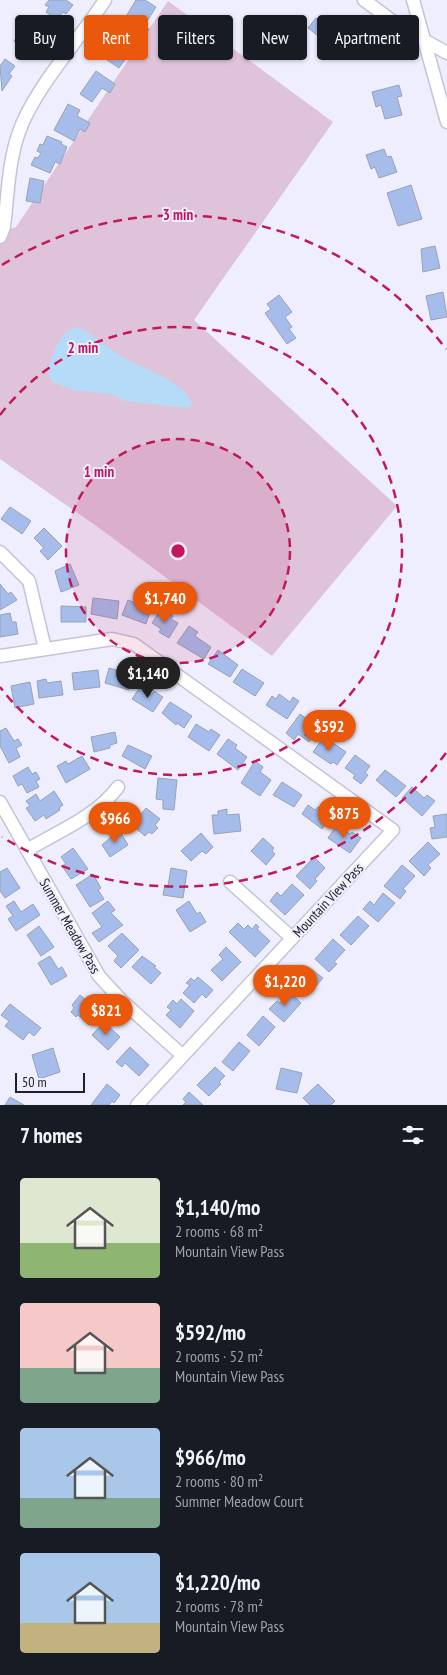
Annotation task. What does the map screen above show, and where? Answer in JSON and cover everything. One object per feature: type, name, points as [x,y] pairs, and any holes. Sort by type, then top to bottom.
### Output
[{"type":"street","points":[[0,236],[4,227],[5,159],[30,106],[105,0]]},
{"type":"street","points":[[364,0],[399,26],[447,53]]},
{"type":"street","points":[[413,0],[447,122]]},
{"type":"street","points":[[0,552],[29,581],[44,649]]},
{"type":"street","name":"Mountain View Pass","points":[[0,656],[112,640],[134,644],[393,830],[182,1054],[137,1105]]},
{"type":"street","points":[[27,850],[106,802],[118,786]]},
{"type":"street","name":"Summer Meadow Pass","points":[[0,802],[99,976],[122,1001],[182,1054]]},
{"type":"street","points":[[230,882],[292,938]]},
{"type":"shaded area","points":[[168,1],[187,15],[159,15]]},
{"type":"shaded area","points":[[158,16],[158,60],[233,60],[233,49],[243,56],[243,60],[248,60],[333,122],[194,320],[397,506],[272,656],[99,528],[0,459],[0,233],[16,227],[128,60],[148,60],[148,31]]},
{"type":"water","points":[[76,327],[94,336],[129,361],[161,376],[180,388],[192,403],[189,408],[125,401],[111,394],[74,390],[52,382],[48,373],[56,346],[64,334]]},
{"type":"building","points":[[49,0],[66,0],[73,5],[66,14],[63,12],[61,15],[50,15],[46,12],[49,7],[45,5]]},
{"type":"building","points":[[136,0],[145,0],[156,7],[148,20],[148,15],[127,15]]},
{"type":"building","points":[[316,18],[317,19],[317,35],[308,28]]},
{"type":"building","points":[[5,59],[15,66],[9,74],[12,76],[2,91],[0,66]]},
{"type":"building","points":[[107,60],[125,60],[119,68]]},
{"type":"building","points":[[96,71],[115,84],[110,93],[102,88],[92,102],[80,94]]},
{"type":"building","points":[[399,85],[402,96],[397,97],[402,115],[385,119],[381,105],[376,107],[372,92]]},
{"type":"building","points":[[68,104],[80,110],[77,116],[90,123],[85,132],[80,129],[74,141],[54,130]]},
{"type":"building","points":[[47,136],[62,142],[61,144],[67,147],[60,164],[55,162],[50,173],[31,165],[35,157],[38,158],[41,153],[37,151],[40,144],[43,145]]},
{"type":"building","points":[[384,149],[387,157],[391,156],[397,172],[379,178],[375,167],[371,169],[366,155]]},
{"type":"building","points":[[30,178],[44,181],[40,203],[26,201]]},
{"type":"building","points":[[411,185],[422,219],[398,226],[387,193]]},
{"type":"building","points":[[435,246],[440,268],[423,272],[421,249]]},
{"type":"building","points":[[443,292],[447,317],[431,320],[426,296]]},
{"type":"building","points":[[279,295],[292,312],[285,317],[292,327],[289,329],[296,338],[287,344],[265,313],[271,309],[267,304]]},
{"type":"building","points":[[10,507],[31,521],[22,534],[1,519]]},
{"type":"building","points":[[44,528],[62,546],[48,560],[40,551],[44,548],[34,538]]},
{"type":"building","points":[[70,564],[79,585],[61,592],[55,571]]},
{"type":"building","points":[[0,584],[8,594],[11,592],[17,600],[0,610]]},
{"type":"building","points":[[93,598],[119,601],[117,619],[91,614]]},
{"type":"building","points":[[128,600],[151,609],[146,624],[122,615]]},
{"type":"building","points":[[61,606],[86,607],[86,622],[61,622]]},
{"type":"building","points":[[166,611],[173,616],[171,619],[178,623],[169,638],[159,632],[161,629],[152,623],[159,612],[164,615]]},
{"type":"building","points":[[10,613],[12,622],[16,622],[18,634],[0,637],[0,615]]},
{"type":"building","points":[[189,626],[198,632],[195,636],[211,647],[204,659],[177,643]]},
{"type":"building","points":[[218,650],[238,665],[230,677],[208,664]]},
{"type":"building","points":[[109,668],[123,672],[125,669],[135,672],[129,690],[105,683]]},
{"type":"building","points":[[242,669],[264,683],[255,696],[233,682]]},
{"type":"building","points":[[98,670],[100,687],[74,690],[72,673]]},
{"type":"building","points":[[46,679],[47,683],[61,681],[63,695],[39,698],[37,681]]},
{"type":"building","points":[[30,682],[34,704],[15,708],[11,686]]},
{"type":"building","points":[[140,687],[152,695],[154,691],[163,697],[153,712],[132,699]]},
{"type":"building","points":[[279,694],[290,702],[293,697],[299,701],[287,719],[266,705],[272,696],[276,699]]},
{"type":"building","points":[[170,702],[192,716],[184,728],[177,723],[176,725],[162,713]]},
{"type":"building","points":[[300,714],[319,728],[309,742],[298,734],[294,740],[286,733]]},
{"type":"building","points":[[196,724],[209,732],[211,729],[220,735],[209,751],[188,737]]},
{"type":"building","points":[[6,728],[14,741],[18,739],[22,745],[16,748],[20,757],[9,763],[0,746],[0,731]]},
{"type":"building","points":[[115,732],[117,743],[110,745],[110,748],[94,752],[91,737]]},
{"type":"building","points":[[324,737],[346,752],[337,765],[333,762],[331,764],[313,752]]},
{"type":"building","points":[[228,739],[237,745],[235,748],[247,757],[238,770],[217,754]]},
{"type":"building","points":[[128,745],[152,756],[145,769],[122,756]]},
{"type":"building","points":[[355,755],[370,766],[365,773],[368,775],[361,784],[353,778],[355,775],[345,768]]},
{"type":"building","points":[[82,756],[90,769],[66,783],[57,766],[66,761],[68,764]]},
{"type":"building","points":[[255,761],[263,767],[260,772],[271,780],[260,796],[241,783]]},
{"type":"building","points":[[28,767],[32,774],[36,772],[40,779],[36,781],[39,787],[27,793],[22,784],[18,786],[13,776]]},
{"type":"building","points":[[385,770],[406,786],[396,797],[376,780]]},
{"type":"building","points":[[158,778],[177,780],[174,810],[163,809],[163,800],[156,799]]},
{"type":"building","points":[[282,782],[302,795],[294,807],[273,795]]},
{"type":"building","points":[[412,787],[424,798],[427,795],[435,801],[422,816],[402,798]]},
{"type":"building","points":[[54,791],[63,805],[59,808],[60,810],[46,819],[44,815],[35,821],[26,808],[30,806],[26,801],[36,794],[40,801]]},
{"type":"building","points":[[308,805],[315,810],[318,807],[331,816],[322,829],[302,814]]},
{"type":"building","points":[[146,808],[160,819],[155,825],[158,828],[152,834],[149,832],[145,836],[134,827],[141,819],[139,817]]},
{"type":"building","points":[[227,809],[227,815],[239,814],[241,831],[214,834],[212,815],[218,815],[218,811]]},
{"type":"building","points":[[447,814],[447,837],[432,839],[430,828],[435,827],[433,816]]},
{"type":"building","points":[[337,825],[350,834],[352,832],[361,838],[350,853],[328,838]]},
{"type":"building","points":[[119,830],[128,845],[110,857],[102,845]]},
{"type":"building","points":[[201,833],[213,847],[206,854],[202,851],[191,861],[181,851]]},
{"type":"building","points":[[263,838],[274,848],[272,851],[275,854],[266,865],[251,851]]},
{"type":"building","points":[[428,842],[440,854],[428,865],[431,868],[424,876],[409,861]]},
{"type":"building","points":[[73,848],[88,869],[71,879],[62,866],[66,864],[61,857]]},
{"type":"building","points":[[314,857],[325,868],[315,879],[317,881],[310,889],[296,876]]},
{"type":"building","points":[[402,865],[415,876],[403,889],[406,891],[400,899],[384,886]]},
{"type":"building","points":[[7,868],[20,888],[5,898],[0,891],[0,872]]},
{"type":"building","points":[[171,868],[187,871],[183,898],[163,895],[165,885],[168,886]]},
{"type":"building","points":[[93,874],[101,888],[98,890],[104,899],[90,907],[76,885]]},
{"type":"building","points":[[292,884],[304,895],[285,915],[270,901],[277,892],[281,896]]},
{"type":"building","points":[[383,893],[395,903],[378,922],[363,909],[370,901],[374,905]]},
{"type":"building","points":[[14,901],[21,912],[33,904],[40,915],[16,931],[8,919],[13,916],[6,906]]},
{"type":"building","points":[[108,901],[115,910],[111,913],[123,925],[99,942],[92,933],[102,927],[92,913]]},
{"type":"building","points":[[189,901],[197,914],[200,912],[206,922],[190,932],[176,910]]},
{"type":"building","points":[[358,916],[369,926],[351,945],[340,935]]},
{"type":"building","points":[[238,923],[244,929],[248,925],[252,929],[256,924],[259,927],[257,929],[270,941],[255,957],[229,932]]},
{"type":"building","points":[[39,926],[54,947],[41,956],[27,935]]},
{"type":"building","points":[[122,933],[139,950],[121,968],[114,961],[118,956],[108,946]]},
{"type":"building","points":[[333,939],[345,950],[334,962],[337,964],[329,972],[315,959]]},
{"type":"building","points":[[226,947],[241,962],[222,981],[211,970],[223,959],[219,955]]},
{"type":"building","points":[[50,956],[58,969],[62,967],[67,976],[51,985],[38,963]]},
{"type":"building","points":[[142,956],[156,966],[154,967],[161,973],[151,984],[132,967]]},
{"type":"building","points":[[311,969],[323,978],[308,995],[293,982],[300,974],[304,977]]},
{"type":"building","points":[[198,977],[213,990],[206,998],[202,994],[194,1003],[183,993],[190,985],[186,983],[191,978],[194,981]]},
{"type":"building","points":[[289,992],[301,1003],[284,1022],[269,1009],[277,1001],[280,1003]]},
{"type":"building","points":[[80,995],[100,1012],[89,1025],[78,1015],[76,1017],[71,1012],[74,1008],[72,1005]]},
{"type":"building","points":[[181,999],[194,1011],[180,1028],[166,1015],[171,1010],[167,1007],[173,1000],[177,1004]]},
{"type":"building","points":[[10,1004],[41,1028],[34,1036],[29,1032],[23,1040],[5,1026],[9,1021],[1,1015]]},
{"type":"building","points":[[263,1016],[275,1027],[259,1046],[247,1035]]},
{"type":"building","points":[[104,1022],[120,1037],[108,1050],[92,1035]]},
{"type":"building","points":[[239,1042],[250,1051],[233,1071],[222,1062]]},
{"type":"building","points":[[130,1047],[149,1065],[139,1076],[125,1063],[122,1067],[116,1062]]},
{"type":"building","points":[[53,1048],[60,1072],[39,1079],[32,1055]]},
{"type":"building","points":[[215,1067],[225,1076],[219,1082],[221,1084],[209,1096],[197,1085]]},
{"type":"building","points":[[281,1068],[302,1073],[297,1093],[276,1089]]},
{"type":"building","points":[[107,1084],[120,1095],[114,1103],[112,1101],[109,1105],[91,1105]]},
{"type":"building","points":[[318,1084],[335,1101],[331,1105],[310,1105],[303,1098]]},
{"type":"building","points":[[189,1092],[203,1105],[183,1105],[186,1102],[183,1099]]},
{"type":"building","points":[[10,1097],[24,1105],[5,1105]]}]
